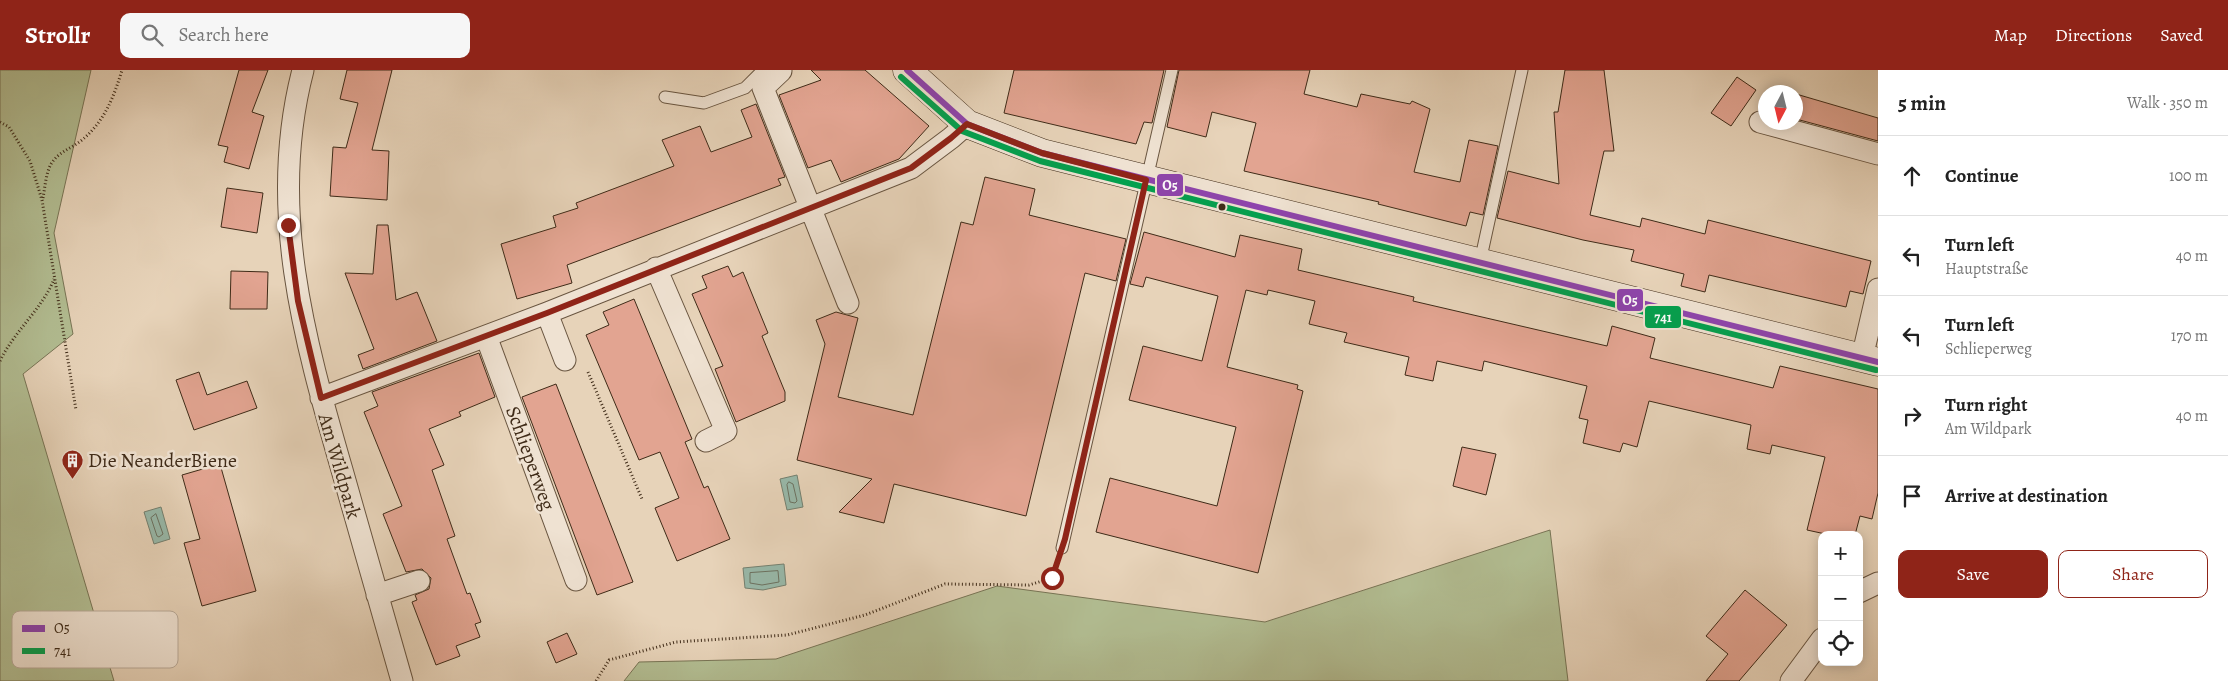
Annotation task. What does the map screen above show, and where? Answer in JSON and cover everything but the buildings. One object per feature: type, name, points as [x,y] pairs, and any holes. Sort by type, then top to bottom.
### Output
[{"type":"street","name":"Am Wildpark","points":[[302,70],[289,145],[288,225],[298,301],[321,398],[402,681]]},
{"type":"street","points":[[772,70],[763,88],[848,303]]},
{"type":"street","points":[[907,70],[967,124],[1042,153],[1870,360],[1878,289]]},
{"type":"street","points":[[321,398],[547,313],[911,168],[967,124]]},
{"type":"street","points":[[1790,130],[1878,154]]},
{"type":"street","points":[[656,268],[726,431],[706,441]]},
{"type":"street","points":[[547,313],[565,360]]},
{"type":"street","name":"Schlieperweg","points":[[486,336],[576,580]]},
{"type":"street","points":[[377,595],[419,581]]},
{"type":"street","points":[[1863,590],[1878,583]]},
{"type":"street","points":[[1791,681],[1818,644]]},
{"type":"lane","points":[[665,97],[704,103],[745,88],[772,70]]},
{"type":"lane","points":[[1062,548],[1172,70]]},
{"type":"lane","points":[[1480,264],[1522,70]]},
{"type":"path","points":[[42,200],[51,165],[59,153],[81,140],[100,121],[114,97],[122,70]]},
{"type":"path","points":[[0,122],[9,127],[30,160],[42,200],[76,410]]},
{"type":"path","points":[[0,360],[9,342],[48,295],[54,278]]},
{"type":"path","points":[[587,371],[642,500]]},
{"type":"path","points":[[596,681],[609,660],[676,642],[787,635],[865,615],[945,584],[1029,585],[1052,578],[1062,548]]},
{"type":"shaded area","points":[[0,70],[91,70],[54,233],[73,334],[23,374],[93,611],[12,611],[12,668],[110,668],[114,681],[0,681]]},
{"type":"shaded area","points":[[1550,530],[1568,681],[624,681],[639,662],[776,659],[997,586],[1265,622]]},
{"type":"water","points":[[797,475],[803,507],[787,510],[780,479]]},
{"type":"water","points":[[161,507],[170,539],[154,544],[144,512]]},
{"type":"water","points":[[784,564],[786,585],[763,590],[745,588],[743,568]]},
{"type":"transit line","name":"O5","points":[[907,70],[967,124],[1042,153],[1878,362]]},
{"type":"transit line","name":"741","points":[[901,77],[962,131],[1040,161],[1876,370]]},
{"type":"place","name":"Die NeanderBiene","points":[[72,479]]},
{"type":"route","points":[[288,225],[298,301],[321,398],[547,313],[911,168],[967,124],[1042,153],[1146,180],[1065,539],[1052,578]]}]
